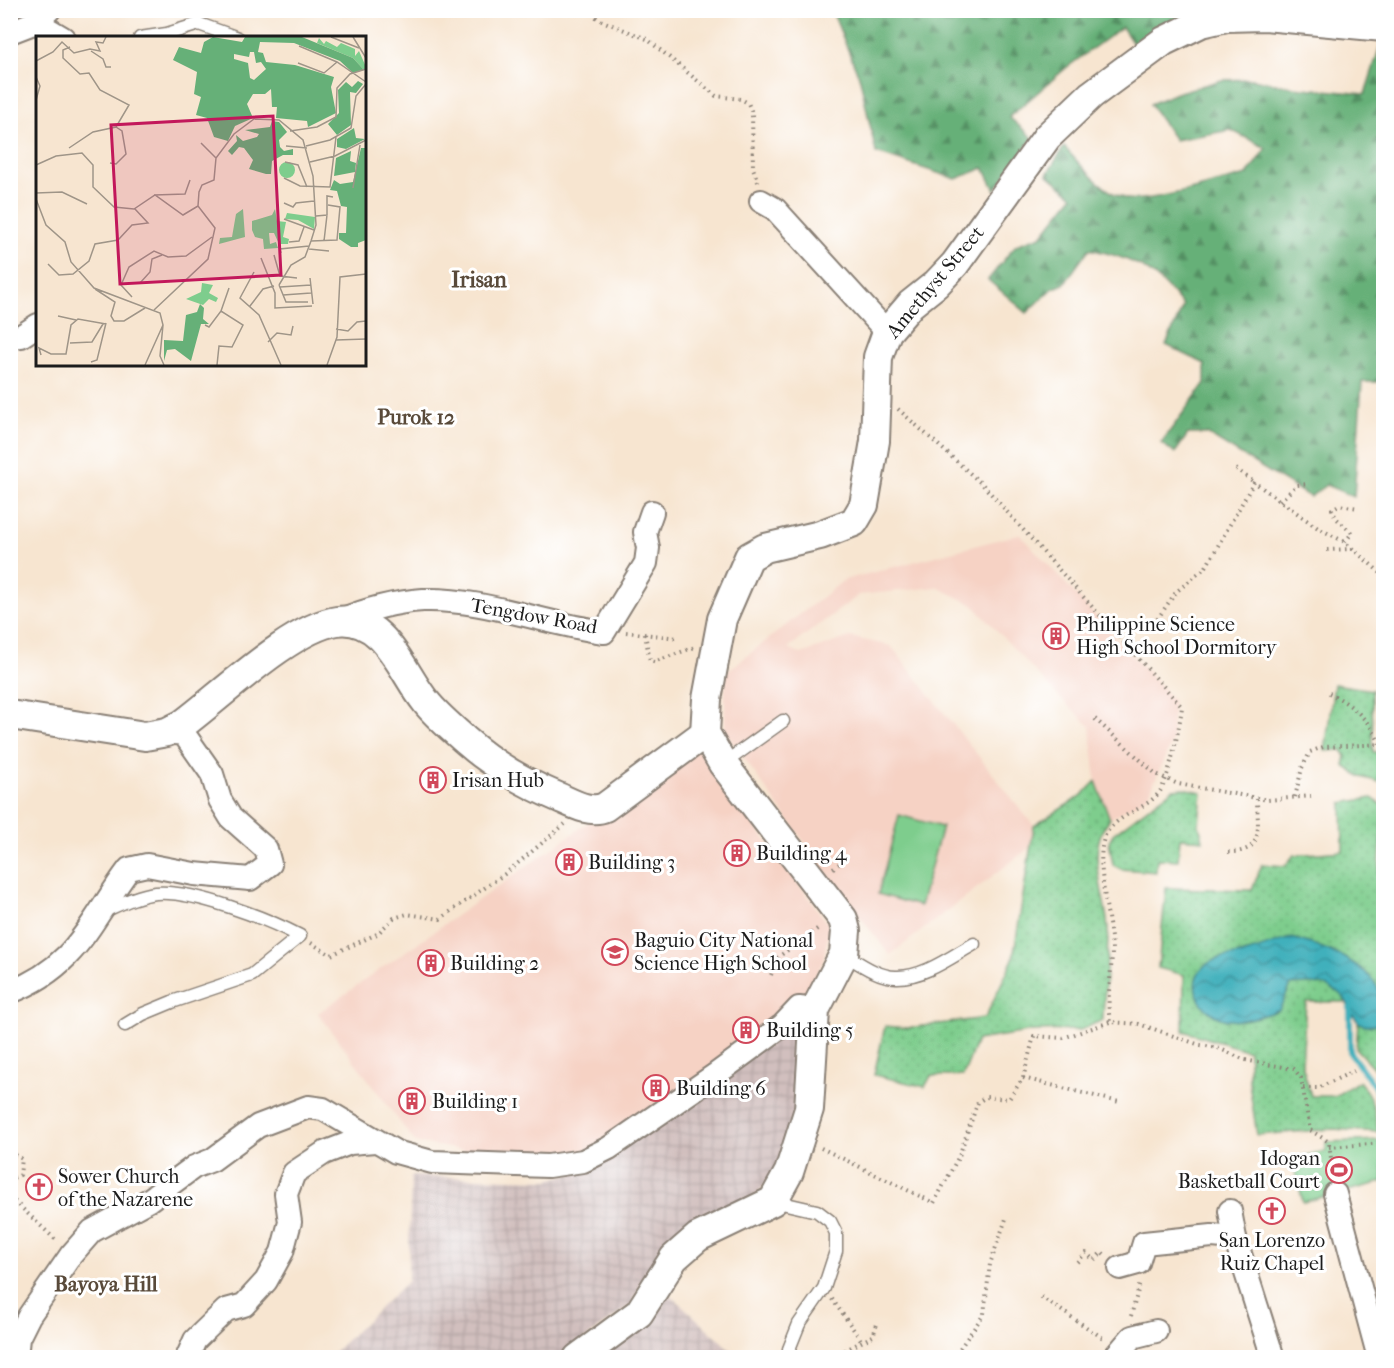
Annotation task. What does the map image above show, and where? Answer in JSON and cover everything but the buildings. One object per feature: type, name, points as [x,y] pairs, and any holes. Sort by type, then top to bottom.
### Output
[{"type":"street","name":"Amethyst Street","points":[[705,733],[707,699],[722,619],[749,557],[765,548],[820,535],[854,522],[864,505],[875,441],[878,357],[887,332],[911,304],[936,284],[955,264],[1047,137],[1111,79],[1164,41],[1201,23],[1227,17],[1265,15],[1383,27]]},
{"type":"street","points":[[10,32],[43,16],[61,36]]},
{"type":"street","points":[[761,201],[775,209],[887,332]]},
{"type":"street","points":[[10,337],[21,336],[36,326]]},
{"type":"street","name":"Tengdow Road","points":[[10,715],[145,736],[167,732],[183,724],[298,637],[315,628],[372,609],[424,600],[482,607],[604,632],[645,563],[648,548],[645,532],[652,512]]},
{"type":"street","points":[[337,621],[356,622],[377,635],[392,649],[426,703],[478,750],[534,788],[577,806],[592,809],[605,807],[705,733],[723,764],[843,919],[846,931],[844,954],[815,1010],[809,1109],[789,1172],[773,1201],[698,1237],[674,1258],[639,1313],[578,1358]]},
{"type":"street","points":[[10,992],[29,985],[59,965],[77,948],[129,869],[147,865],[194,874],[250,879],[270,864],[266,849],[231,818],[220,800],[212,774],[184,734],[167,732]]},
{"type":"street","points":[[16,1358],[18,1338],[29,1316],[71,1255],[92,1231],[149,1200],[194,1167],[212,1160],[258,1126],[308,1107],[322,1109],[396,1152],[432,1162],[548,1167],[583,1161],[609,1148],[715,1075],[783,1025],[799,1008],[815,1010]]},
{"type":"street","points":[[187,1358],[195,1340],[226,1310],[244,1305],[271,1271],[282,1252],[290,1222],[286,1194],[294,1173],[324,1154],[350,1143],[375,1141]]},
{"type":"street","points":[[1335,1194],[1379,1358]]},
{"type":"street","points":[[1230,1211],[1235,1238],[1273,1358]]},
{"type":"street","points":[[1131,1271],[1138,1263],[1144,1243],[1212,1236],[1235,1238]]},
{"type":"street","points":[[1122,1348],[1156,1331]]},
{"type":"lane","points":[[154,36],[198,24],[232,36]]},
{"type":"lane","points":[[723,764],[783,721]]},
{"type":"lane","points":[[98,913],[154,893],[174,893],[249,913],[300,936],[252,975],[172,1002],[143,1014],[125,1025]]},
{"type":"lane","points":[[844,954],[878,973],[896,978],[925,971],[974,945]]},
{"type":"lane","points":[[773,1201],[817,1211],[831,1221],[836,1233],[836,1251],[824,1288],[799,1324],[789,1349]]},
{"type":"path","points":[[586,10],[600,20],[647,39],[716,96],[741,99],[748,103],[753,124],[753,168],[761,201]]},
{"type":"path","points":[[876,387],[983,485],[1182,707],[1180,733],[1159,794],[1116,824],[1105,835],[1102,844],[1112,950],[1107,1001],[1110,1022]]},
{"type":"path","points":[[1236,469],[1318,528],[1345,542],[1383,576]]},
{"type":"path","points":[[1154,624],[1176,592],[1206,567],[1254,483]]},
{"type":"path","points":[[1280,501],[1297,485],[1309,484]]},
{"type":"path","points":[[1345,542],[1352,533],[1336,518],[1332,509],[1339,505],[1359,508]]},
{"type":"path","points":[[1327,550],[1353,549]]},
{"type":"path","points":[[623,632],[678,638]]},
{"type":"path","points":[[645,634],[650,661],[654,662],[671,654],[701,647]]},
{"type":"path","points":[[1295,798],[1302,768],[1310,752],[1323,747],[1382,744],[1374,730],[1354,708],[1329,693]]},
{"type":"path","points":[[1095,719],[1156,774],[1178,783],[1257,799],[1311,796]]},
{"type":"path","points":[[1228,852],[1240,852],[1251,847],[1257,838],[1259,826],[1257,799]]},
{"type":"path","points":[[300,936],[331,956],[377,934],[394,918],[407,914],[440,919],[506,873],[571,818]]},
{"type":"path","points":[[829,871],[842,862]]},
{"type":"path","points":[[771,975],[778,957],[827,922]]},
{"type":"path","points":[[800,1140],[934,1203],[962,1148],[978,1102],[986,1097],[1009,1098],[1023,1078],[1034,1036],[1063,1038],[1110,1022],[1139,1024],[1200,1045],[1218,1048],[1245,1060],[1294,1069],[1301,1078],[1310,1130],[1329,1142],[1335,1194]]},
{"type":"path","points":[[1303,1088],[1318,1088],[1354,1071]]},
{"type":"path","points":[[1023,1078],[1119,1102]]},
{"type":"path","points":[[1329,1147],[1383,1143]]},
{"type":"path","points":[[10,1151],[22,1159],[20,1175],[10,1179]]},
{"type":"path","points":[[10,1197],[71,1255]]},
{"type":"path","points":[[953,1358],[984,1314],[990,1264],[1007,1216]]},
{"type":"path","points":[[1041,1297],[1122,1348],[1131,1310],[1131,1271]]},
{"type":"path","points":[[824,1288],[861,1340]]},
{"type":"path","points":[[834,1356],[861,1340],[873,1336],[878,1321]]},
{"type":"shaded area","points":[[1020,534],[1173,700],[1172,741],[1149,795],[1110,819],[1096,781],[1090,726],[1059,697],[972,604],[937,587],[859,595],[788,648],[801,654],[850,637],[891,646],[1034,826],[1033,845],[890,955],[836,886],[725,732],[725,673],[844,580]]},
{"type":"shaded area","name":"Baguio City National Science High School","points":[[696,747],[830,926],[823,962],[799,1005],[618,1141],[567,1159],[511,1159],[415,1142],[318,1013]]},
{"type":"shaded area","points":[[799,1018],[798,1105],[774,1175],[751,1200],[670,1243],[650,1266],[632,1304],[561,1357],[328,1358],[408,1281],[411,1176],[548,1180],[587,1169]]},
{"type":"shaded area","points":[[663,1288],[738,1357],[600,1358]]},
{"type":"green space","points":[[832,11],[1206,11],[1134,45],[1122,27],[1066,68],[1009,117],[1033,138],[995,190],[984,168],[956,179],[876,153],[860,79]]},
{"type":"green space","points":[[1381,43],[1384,43],[1383,382],[1362,382],[1354,497],[1326,485],[1310,497],[1207,434],[1188,434],[1175,453],[1161,443],[1205,383],[1205,364],[1166,345],[1183,306],[1163,283],[1142,267],[1131,261],[1089,249],[1064,284],[1052,289],[1027,313],[988,280],[1016,245],[1041,236],[1073,196],[1047,174],[1064,147],[1102,185],[1111,192],[1128,199],[1169,195],[1247,175],[1266,148],[1231,130],[1175,140],[1150,104],[1176,93],[1222,80],[1253,79],[1293,87],[1365,94]]},
{"type":"green space","points":[[1334,684],[1372,690],[1373,752],[1383,752],[1383,783],[1361,777],[1344,766],[1346,756],[1342,750],[1325,751]]},
{"type":"green space","points":[[1096,781],[1110,819],[1102,831],[1097,859],[1108,931],[1103,1020],[1080,1030],[1034,1031],[977,1040],[963,1076],[931,1076],[925,1087],[874,1075],[885,1026],[907,1028],[985,1018],[1013,959],[1034,826],[1081,796]]},
{"type":"green space","points":[[1184,788],[1202,792],[1199,825],[1203,840],[1180,838],[1178,860],[1157,859],[1156,872],[1121,869],[1113,865],[1109,841],[1113,834],[1173,789]]},
{"type":"green space","points":[[1372,798],[1383,806],[1379,902],[1384,902],[1383,1086],[1378,1073],[1356,1049],[1358,1022],[1346,1002],[1306,1002],[1302,1064],[1311,1096],[1335,1096],[1359,1081],[1373,1105],[1378,1132],[1333,1129],[1257,1135],[1249,1083],[1249,1051],[1183,1031],[1184,975],[1158,968],[1166,888],[1252,890],[1262,864],[1285,866],[1294,855],[1343,851],[1342,803]]},
{"type":"green space","points":[[899,815],[942,827],[920,906],[878,894]]},
{"type":"green space","name":"Idogan Basketball Court","points":[[1383,1140],[1383,1182],[1303,1202],[1292,1158],[1326,1151],[1326,1142]]},
{"type":"water","points":[[1292,938],[1330,951],[1366,972],[1380,993],[1382,1009],[1380,1025],[1360,1024],[1338,992],[1319,985],[1291,985],[1279,1010],[1242,1020],[1220,1018],[1201,1003],[1197,995],[1196,980],[1209,962]]},
{"type":"waterway","points":[[1350,1008],[1350,1053],[1375,1087],[1384,1116]]},
{"type":"place","name":"Philippine Science High School Dormitory","points":[[1056,636]]},
{"type":"place","name":"Irisan Hub","points":[[433,780]]},
{"type":"place","name":"Building 4","points":[[737,853]]},
{"type":"place","name":"Building 3","points":[[569,862]]},
{"type":"place","name":"Baguio City National Science High School","points":[[615,952]]},
{"type":"place","name":"Building 2","points":[[431,963]]},
{"type":"place","name":"Building 5","points":[[746,1030]]},
{"type":"place","name":"Building 6","points":[[656,1088]]},
{"type":"place","name":"Building 1","points":[[412,1101]]},
{"type":"place","name":"Idogan Basketball Court","points":[[1339,1170]]},
{"type":"place","name":"Sower Church of the Nazarene","points":[[39,1187]]},
{"type":"place","name":"San Lorenzo Ruiz Chapel","points":[[1272,1211]]},
{"type":"district","name":"Irisan","points":[[479,280]]},
{"type":"district","name":"Purok 12","points":[[416,417]]},
{"type":"district","name":"Bayoya Hill","points":[[106,1284]]}]
